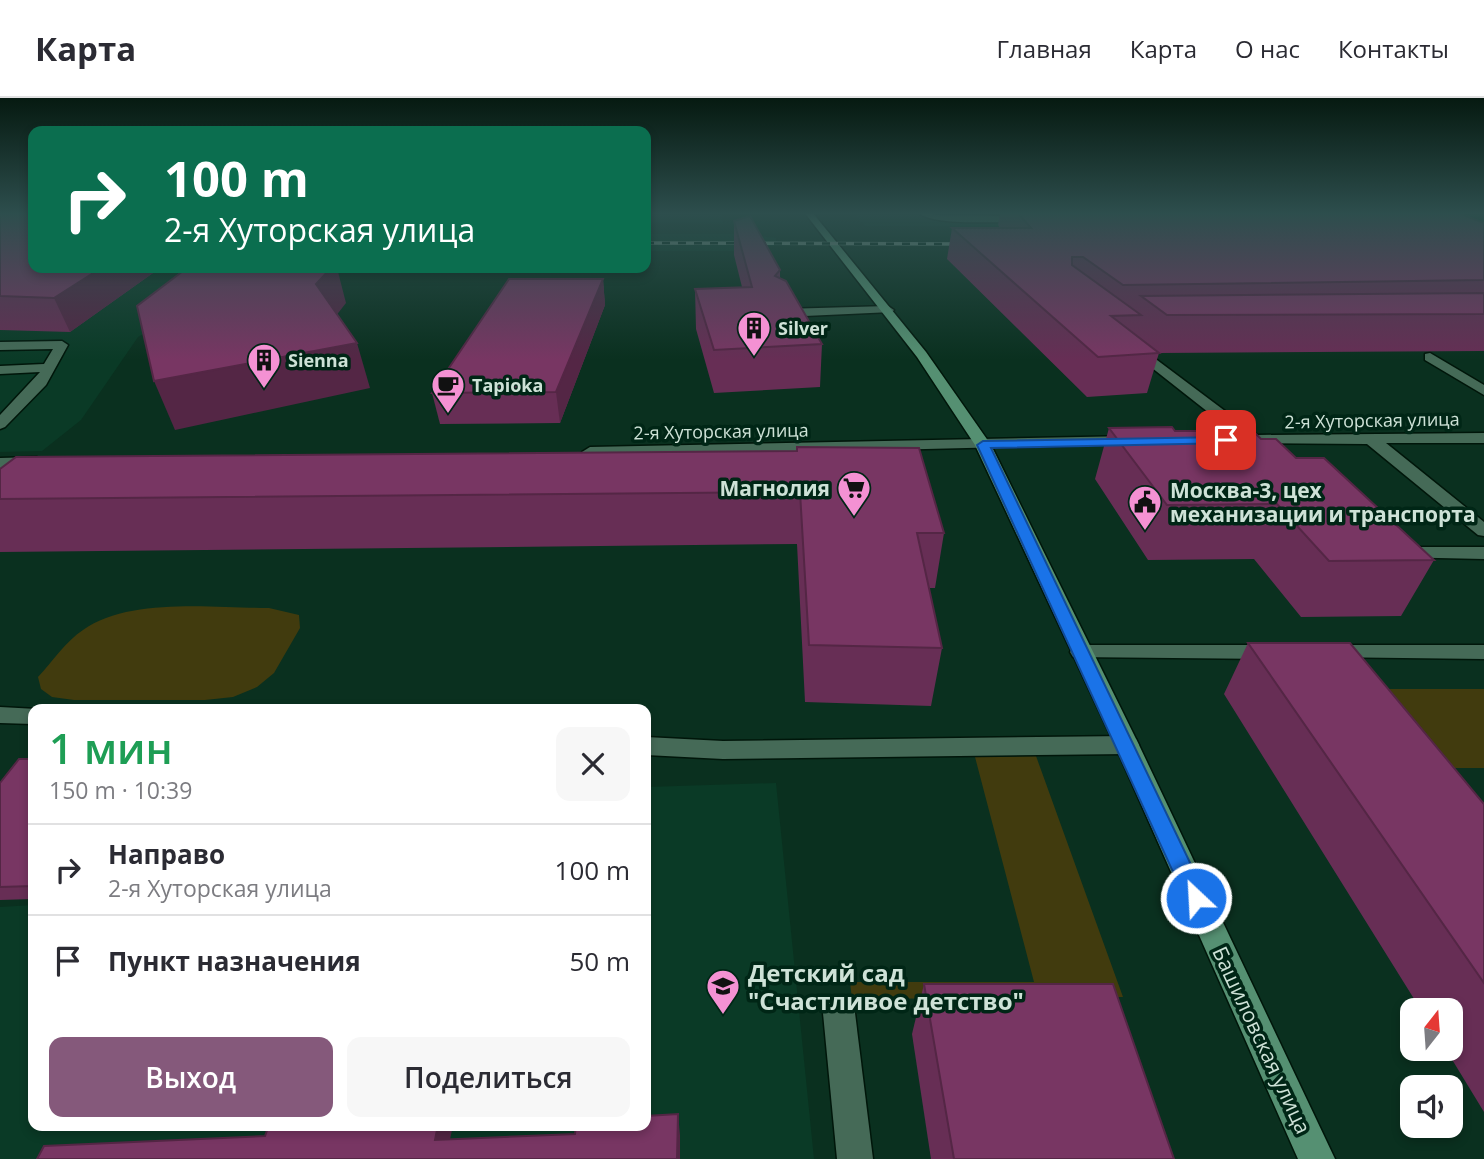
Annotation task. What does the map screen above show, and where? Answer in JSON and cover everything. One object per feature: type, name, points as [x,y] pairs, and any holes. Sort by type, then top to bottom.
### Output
[{"type":"main road","name":"Башиловская улица","points":[[849,262],[970,422],[983,445],[1126,745],[1317,1159]]},
{"type":"street","points":[[783,313],[888,310]]},
{"type":"street","points":[[1118,335],[1253,440]]},
{"type":"street","points":[[0,346],[62,345],[41,382],[0,424]]},
{"type":"street","points":[[1430,357],[1484,391]]},
{"type":"street","points":[[0,370],[48,368]]},
{"type":"street","name":"2-я Хуторская улица","points":[[1226,440],[1484,438]]},
{"type":"street","points":[[1371,439],[1484,531]]},
{"type":"street","name":"2-я Хуторская улица","points":[[568,453],[1145,441]]},
{"type":"street","points":[[0,463],[60,462]]},
{"type":"street","points":[[1381,553],[1484,553]]},
{"type":"street","points":[[1081,652],[1287,652]]},
{"type":"street","points":[[1343,673],[1320,652],[1484,652]]},
{"type":"street","points":[[0,715],[28,716]]},
{"type":"street","points":[[651,746],[723,750],[1126,745]]},
{"type":"street","points":[[839,1013],[855,1159]]},
{"type":"shaded area","points":[[0,263],[28,267],[28,273],[251,273],[138,337],[81,420],[42,451],[0,452]]},
{"type":"shaded area","points":[[173,607],[269,608],[299,615],[300,628],[274,673],[257,687],[233,697],[205,700],[74,700],[52,697],[41,689],[38,677],[59,652],[83,630],[102,620],[124,613]]},
{"type":"shaded area","points":[[1380,689],[1484,689],[1484,768],[1445,768]]},
{"type":"shaded area","points":[[1036,756],[1123,997],[852,999],[850,982],[1034,982],[975,757]]},
{"type":"shaded area","name":"Детский сад \"Счастливое детство\"","points":[[776,783],[814,1159],[0,1159],[0,907],[28,905],[28,1131],[651,1131],[651,787]]},
{"type":"building","points":[[0,262],[28,262],[28,273],[93,273],[54,298],[0,296]]},
{"type":"building","points":[[745,262],[775,262],[780,270],[775,276],[786,281],[822,344],[714,350],[695,289],[752,287]]},
{"type":"building","points":[[990,262],[1072,262],[1072,265],[1141,315],[1111,316],[1159,353],[1098,357]]},
{"type":"building","points":[[1089,262],[1484,262],[1484,280],[1123,285]]},
{"type":"building","points":[[180,273],[326,273],[316,284],[357,343],[154,381],[137,306]]},
{"type":"building","points":[[509,279],[603,279],[556,392],[432,393]]},
{"type":"building","points":[[1484,293],[1484,314],[1167,315],[1141,296]]},
{"type":"building","points":[[1172,427],[1175,431],[1253,431],[1261,439],[1276,439],[1296,458],[1324,458],[1434,560],[1329,561],[1277,504],[1167,505],[1109,428]]},
{"type":"building","points":[[797,447],[919,448],[944,533],[917,533],[942,648],[809,645],[800,492],[0,499],[0,469],[16,457],[797,451]]},
{"type":"building","points":[[1248,643],[1350,643],[1484,804],[1484,983]]},
{"type":"building","points":[[19,759],[28,759],[28,886],[0,887],[0,783]]},
{"type":"building","points":[[924,984],[1113,984],[1174,1159],[954,1159]]},
{"type":"building","points":[[678,1114],[677,1159],[37,1159],[44,1146],[265,1136],[267,1131],[437,1131],[435,1140],[575,1134],[575,1131],[651,1131],[651,1116]]},
{"type":"place","name":"Silver","points":[[754,358]]},
{"type":"place","name":"Sienna","points":[[264,390]]},
{"type":"place","name":"Tapioka","points":[[448,415]]},
{"type":"place","name":"Магнолия","points":[[854,518]]},
{"type":"place","name":"Москва-3, цех механизации и транспорта","points":[[1145,532]]},
{"type":"place","name":"Детский сад \"Счастливое детство\"","points":[[723,1016]]},
{"type":"route","points":[[1196,898],[983,445],[1226,440]]}]
